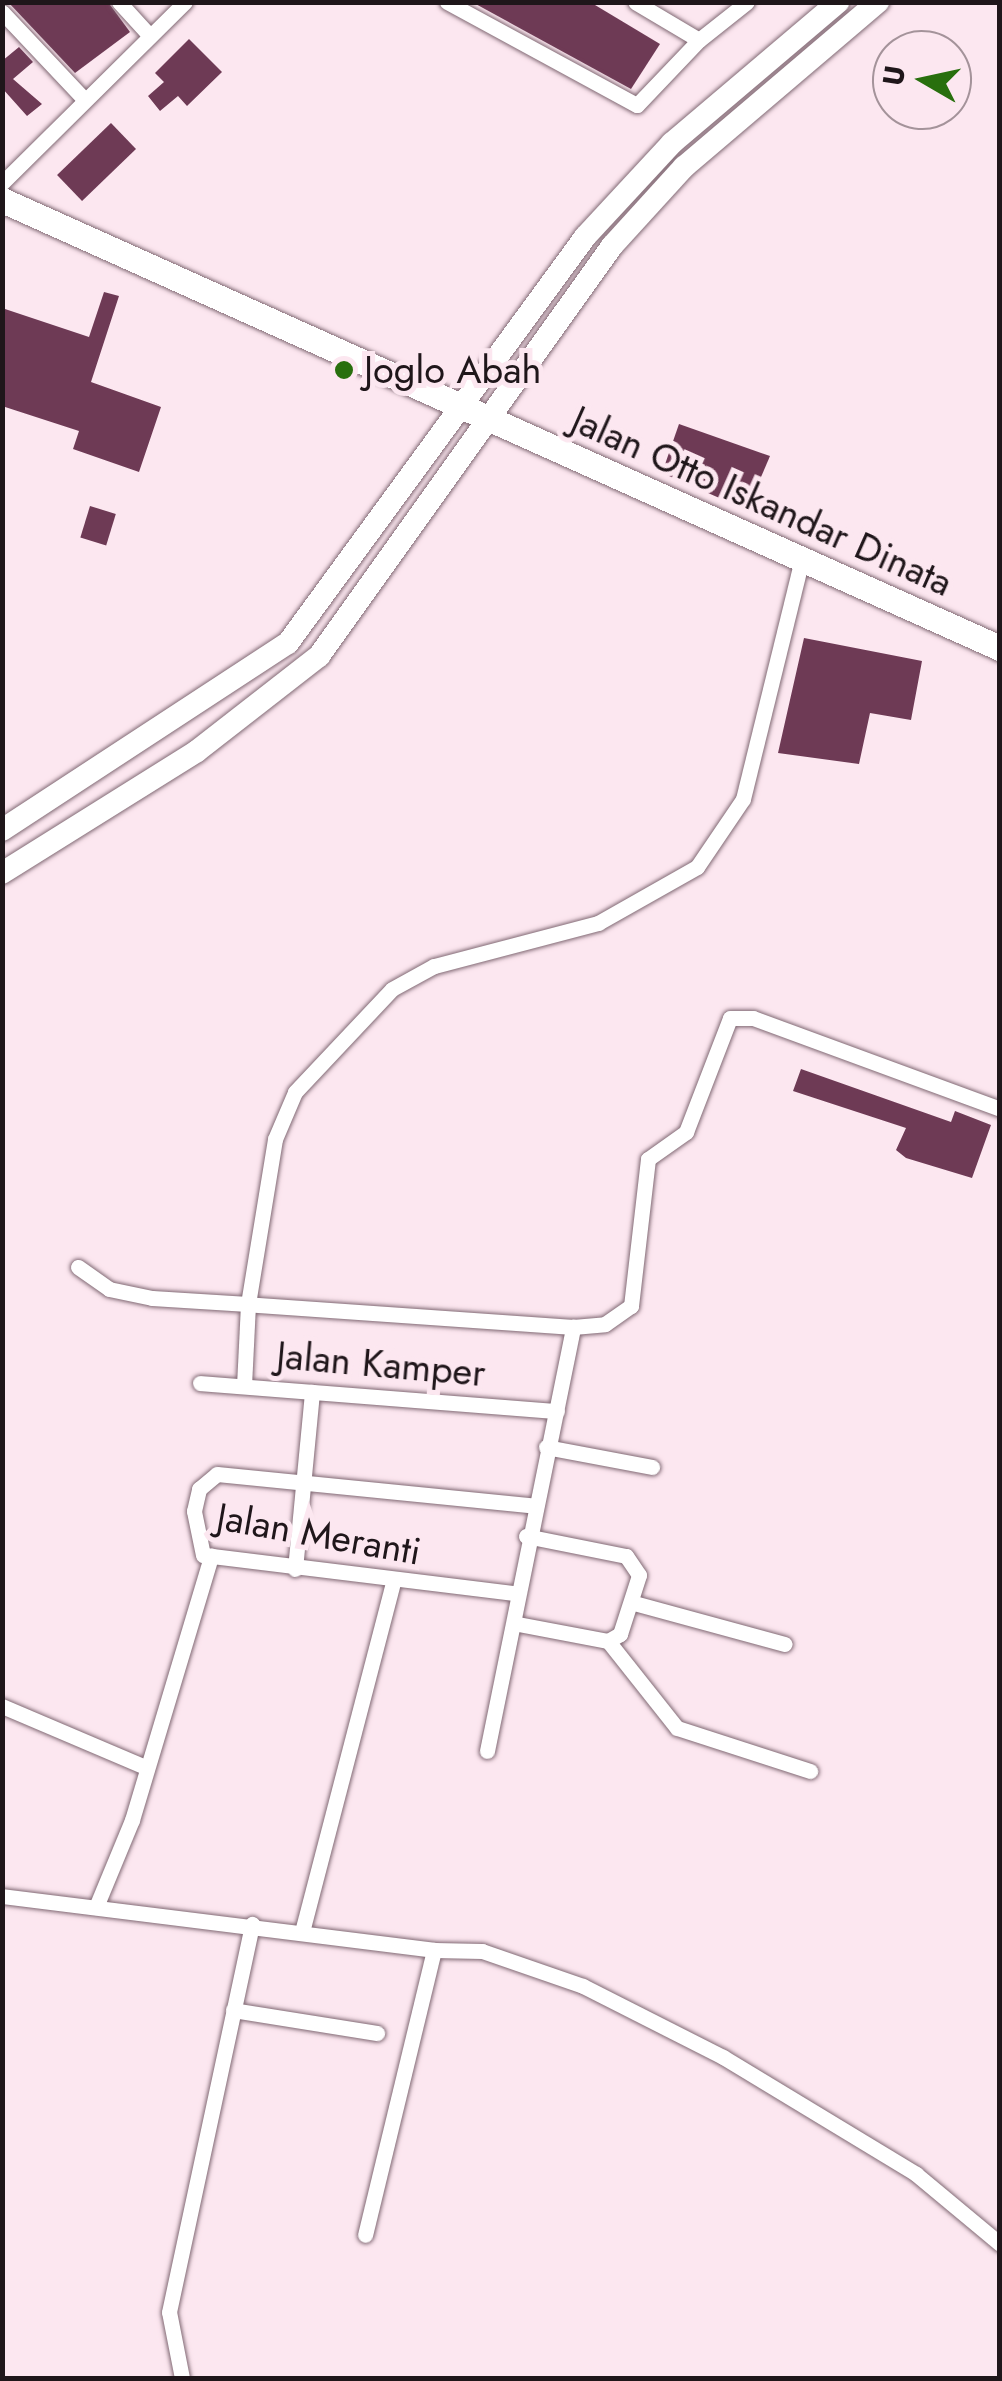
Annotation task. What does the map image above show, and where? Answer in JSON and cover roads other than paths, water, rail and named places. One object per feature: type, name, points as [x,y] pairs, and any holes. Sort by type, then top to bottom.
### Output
[{"type":"main road","name":"Jalan Otto Iskandar Dinata","points":[[2,200],[1000,648]]},
{"type":"street","points":[[119,2],[150,36]]},
{"type":"street","points":[[2,183],[185,2]]},
{"type":"street","points":[[448,2],[624,104],[652,92],[699,40],[747,2]]},
{"type":"street","points":[[636,2],[699,40]]},
{"type":"street","points":[[2,830],[288,643],[460,406],[634,182],[838,2]]},
{"type":"street","points":[[2,873],[197,751],[319,656],[612,246],[672,180],[878,2]]},
{"type":"street","points":[[2,12],[84,99]]},
{"type":"street","points":[[244,1386],[248,1304],[275,1139],[296,1092],[392,989],[434,966],[598,924],[686,875],[724,835],[743,799],[802,559]]},
{"type":"street","points":[[78,1267],[109,1289],[152,1298],[572,1327],[605,1324],[632,1306],[648,1159],[686,1132],[730,1018],[753,1018],[1000,1110]]},
{"type":"street","points":[[486,1751],[518,1624],[513,1593],[530,1505],[558,1412],[572,1327]]},
{"type":"street","name":"Jalan Kamper","points":[[200,1383],[558,1412]]},
{"type":"street","points":[[295,1568],[312,1392]]},
{"type":"street","points":[[546,1447],[652,1468]]},
{"type":"street","name":"Jalan Meranti","points":[[306,1479],[217,1474],[199,1488],[192,1531],[196,1551],[393,1582],[513,1593]]},
{"type":"street","points":[[306,1479],[530,1505]]},
{"type":"street","points":[[526,1536],[638,1563],[634,1603],[608,1641]]},
{"type":"street","points":[[96,1907],[212,1556]]},
{"type":"street","points":[[304,1928],[393,1582]]},
{"type":"street","points":[[634,1603],[786,1644]]},
{"type":"street","points":[[518,1624],[608,1641],[677,1728],[810,1771]]},
{"type":"street","points":[[2,1706],[143,1766]]},
{"type":"street","points":[[2,1896],[304,1928],[434,1950],[482,1951],[583,1986],[723,2057],[916,2174],[1000,2244]]},
{"type":"street","points":[[182,2378],[169,2312],[252,1924]]},
{"type":"street","points":[[366,2235],[434,1950]]},
{"type":"street","points":[[234,2010],[376,2033]]},
{"type":"place","name":"Joglo Abah","points":[[344,370]]}]
